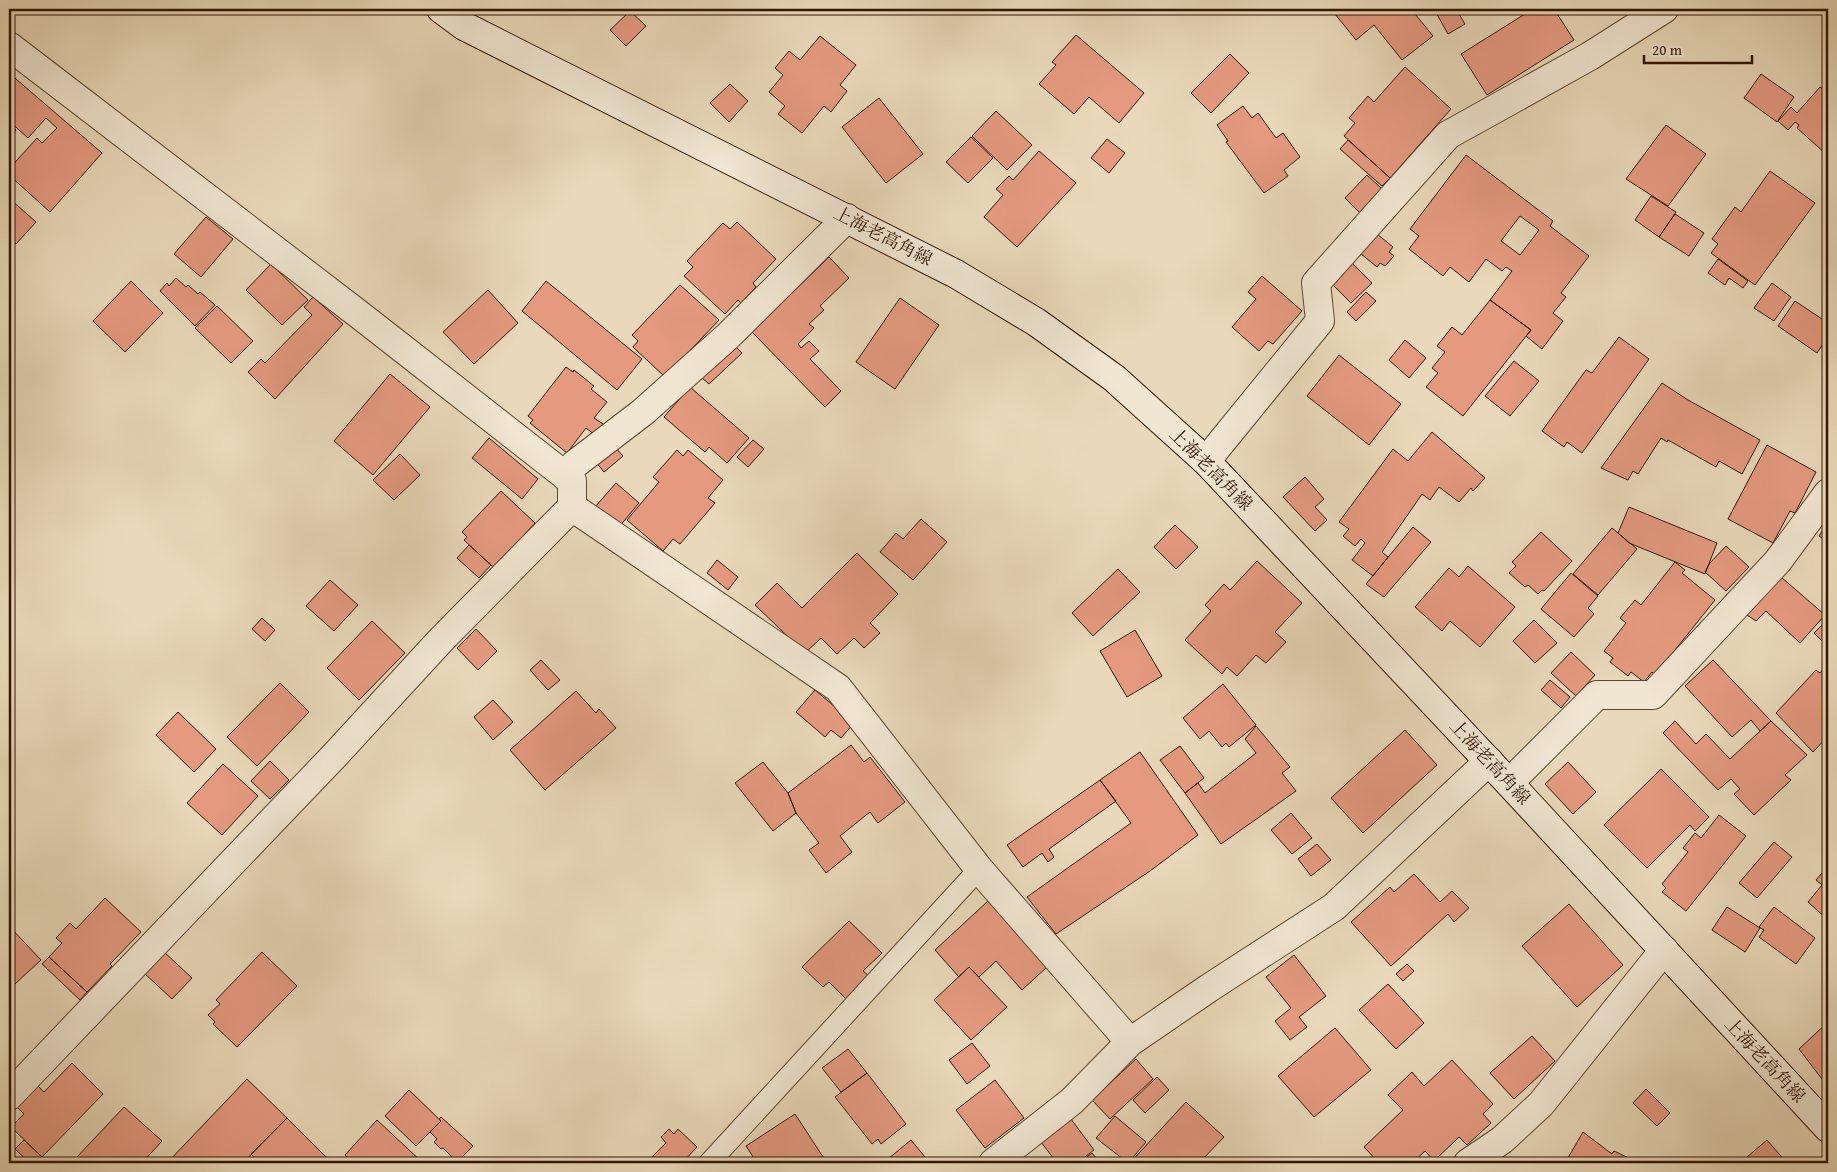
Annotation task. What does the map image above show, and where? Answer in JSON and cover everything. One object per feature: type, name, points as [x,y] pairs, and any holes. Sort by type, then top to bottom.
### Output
[{"type":"street","name":"上海老高角線","points":[[441,9],[467,17],[956,274],[1036,322],[1114,378],[1206,461],[1510,782],[1828,1128]]},
{"type":"street","points":[[1206,461],[1320,321],[1316,283],[1448,135],[1590,56],[1664,9]]},
{"type":"street","points":[[9,46],[345,304],[572,482],[572,506],[440,641],[329,762],[9,1096]]},
{"type":"street","points":[[565,476],[575,464],[643,412],[728,336],[847,218]]},
{"type":"street","points":[[1510,782],[1597,695],[1653,695],[1778,562],[1828,493]]},
{"type":"street","points":[[572,506],[838,688],[979,869],[1130,1042]]},
{"type":"street","points":[[993,1163],[1072,1100],[1130,1042],[1334,907],[1489,761]]},
{"type":"street","points":[[1468,1163],[1502,1140],[1542,1104],[1664,950]]},
{"type":"lane","points":[[709,1163],[979,869]]},
{"type":"building","points":[[1331,9],[1411,9],[1433,36],[1402,60],[1374,25],[1356,40]]},
{"type":"building","points":[[1434,9],[1456,9],[1465,24],[1448,34]]},
{"type":"building","points":[[1533,9],[1554,9],[1574,40],[1487,95],[1461,54]]},
{"type":"building","points":[[630,11],[646,26],[626,46],[610,30]]},
{"type":"building","points":[[1076,35],[1144,93],[1119,123],[1089,97],[1074,114],[1039,84],[1056,65],[1052,62]]},
{"type":"building","points":[[820,36],[856,65],[840,85],[847,91],[831,112],[824,106],[802,133],[778,114],[785,106],[769,92],[783,75],[775,68],[789,51],[800,60]]},
{"type":"building","points":[[1230,54],[1249,73],[1211,113],[1191,93]]},
{"type":"building","points":[[1405,67],[1451,109],[1390,178],[1344,136],[1355,123],[1349,118],[1368,96],[1374,102]]},
{"type":"building","points":[[9,73],[102,153],[50,212],[9,175],[9,169],[37,138],[42,143],[57,128],[46,118],[28,138],[9,121]]},
{"type":"building","points":[[1761,74],[1794,97],[1777,122],[1744,98]]},
{"type":"building","points":[[730,84],[748,101],[729,122],[710,103]]},
{"type":"building","points":[[1820,87],[1828,92],[1828,156],[1797,128],[1799,125],[1795,122],[1788,130],[1778,121],[1791,107],[1797,113]]},
{"type":"building","points":[[879,98],[923,154],[886,183],[842,127]]},
{"type":"building","points":[[1243,106],[1252,118],[1258,113],[1276,138],[1283,133],[1300,157],[1284,170],[1288,176],[1264,193],[1226,142],[1228,141],[1217,125]]},
{"type":"building","points":[[996,111],[1032,145],[1007,170],[972,136]]},
{"type":"building","points":[[9,123],[16,130],[9,138]]},
{"type":"building","points":[[1666,125],[1706,154],[1668,206],[1626,179]]},
{"type":"building","points":[[971,137],[993,158],[968,183],[946,162]]},
{"type":"building","points":[[1107,139],[1125,153],[1109,173],[1091,158]]},
{"type":"building","points":[[1348,140],[1390,178],[1382,186],[1340,149]]},
{"type":"building","points":[[1039,151],[1076,183],[1017,247],[984,217],[1003,195],[996,189],[1009,176],[1013,180]]},
{"type":"building","points":[[1466,155],[1553,221],[1550,226],[1589,256],[1561,293],[1566,297],[1553,313],[1563,321],[1542,349],[1526,336],[1531,330],[1490,300],[1512,271],[1506,267],[1502,271],[1486,259],[1469,282],[1450,267],[1443,276],[1409,249],[1419,236],[1410,229]],"holes":[[[1520,216],[1539,230],[1520,255],[1501,241]]]},
{"type":"building","points":[[1770,171],[1815,203],[1755,285],[1711,253],[1718,244],[1712,239],[1735,207],[1741,212]]},
{"type":"building","points":[[1367,175],[1382,189],[1360,213],[1345,198]]},
{"type":"building","points":[[1651,196],[1676,212],[1659,237],[1635,220]]},
{"type":"building","points":[[9,198],[36,222],[16,244],[9,238]]},
{"type":"building","points":[[1675,214],[1704,233],[1689,256],[1659,237]]},
{"type":"building","points":[[206,217],[233,239],[201,277],[174,254]]},
{"type":"building","points":[[737,222],[776,259],[753,283],[756,287],[741,303],[738,300],[725,314],[684,276],[693,267],[687,261],[723,223],[730,229]]},
{"type":"building","points":[[1377,234],[1393,247],[1389,252],[1394,256],[1385,266],[1380,263],[1377,267],[1360,253]]},
{"type":"building","points":[[829,257],[849,278],[820,306],[824,310],[809,324],[814,328],[798,344],[801,348],[809,341],[819,351],[810,359],[841,391],[825,407],[752,332]]},
{"type":"building","points":[[1718,259],[1748,281],[1743,288],[1729,278],[1725,285],[1708,273]]},
{"type":"building","points":[[1351,262],[1372,283],[1351,303],[1331,283]]},
{"type":"building","points":[[271,264],[308,300],[282,325],[246,290]]},
{"type":"building","points":[[1262,276],[1302,311],[1273,344],[1268,341],[1259,351],[1232,327],[1256,299],[1248,292]]},
{"type":"building","points":[[176,278],[198,294],[200,292],[215,305],[195,326],[160,291],[167,283],[169,286]]},
{"type":"building","points":[[131,281],[163,313],[125,352],[93,321]]},
{"type":"building","points":[[546,281],[642,359],[617,390],[522,311]]},
{"type":"building","points":[[1772,283],[1791,297],[1774,321],[1754,308]]},
{"type":"building","points":[[680,285],[719,320],[665,377],[633,347],[638,341],[632,335]]},
{"type":"building","points":[[488,290],[518,323],[474,364],[443,332]]},
{"type":"building","points":[[1366,292],[1376,301],[1356,321],[1347,312]]},
{"type":"building","points":[[313,297],[343,324],[275,399],[248,372],[261,359],[265,363],[312,315],[304,307]]},
{"type":"building","points":[[900,298],[939,325],[895,389],[856,362]]},
{"type":"building","points":[[1490,300],[1531,330],[1463,416],[1426,387],[1438,373],[1432,368],[1445,352],[1437,346],[1452,327],[1462,335]]},
{"type":"building","points":[[1795,301],[1828,323],[1828,336],[1817,353],[1778,326]]},
{"type":"building","points":[[217,306],[253,341],[231,363],[195,328]]},
{"type":"building","points":[[1619,337],[1649,359],[1582,453],[1567,442],[1564,447],[1542,431],[1586,370],[1592,373]]},
{"type":"building","points":[[1405,340],[1426,358],[1409,378],[1389,360]]},
{"type":"building","points":[[733,344],[742,353],[709,384],[700,376]]},
{"type":"building","points":[[1339,355],[1401,404],[1369,445],[1307,396]]},
{"type":"building","points":[[1514,361],[1539,381],[1510,416],[1485,396]]},
{"type":"building","points":[[566,367],[573,372],[574,370],[594,386],[591,389],[607,402],[594,418],[603,424],[595,435],[586,428],[567,453],[530,423],[533,420],[528,416]]},
{"type":"building","points":[[390,374],[430,407],[373,475],[334,441]]},
{"type":"building","points":[[1662,383],[1688,400],[1760,440],[1742,474],[1719,461],[1716,467],[1661,438],[1638,474],[1633,471],[1628,480],[1601,468]]},
{"type":"building","points":[[690,387],[749,438],[727,463],[709,447],[705,452],[664,417]]},
{"type":"building","points":[[1432,432],[1485,478],[1473,491],[1471,488],[1459,502],[1439,487],[1430,500],[1422,494],[1382,552],[1388,557],[1373,576],[1352,560],[1365,543],[1361,539],[1355,546],[1343,536],[1349,529],[1339,522],[1393,449],[1408,461]]},
{"type":"building","points":[[489,438],[538,479],[522,499],[472,458]]},
{"type":"building","points":[[753,440],[764,449],[748,467],[737,457]]},
{"type":"building","points":[[1767,445],[1816,472],[1795,513],[1790,511],[1773,543],[1728,519]]},
{"type":"building","points":[[614,446],[623,456],[604,472],[595,461]]},
{"type":"building","points":[[677,450],[683,456],[688,450],[723,480],[708,498],[715,503],[680,544],[673,539],[663,551],[627,520],[659,482],[653,477]]},
{"type":"building","points":[[400,454],[420,475],[394,500],[373,480]]},
{"type":"building","points":[[1305,477],[1324,499],[1315,507],[1327,520],[1315,531],[1283,497]]},
{"type":"building","points":[[616,483],[639,503],[619,527],[595,507]]},
{"type":"building","points":[[501,491],[535,523],[494,568],[464,540],[467,537],[462,532]]},
{"type":"building","points":[[1629,507],[1717,543],[1705,574],[1629,543],[1618,533]]},
{"type":"building","points":[[921,519],[947,542],[913,580],[880,552],[896,533],[903,539]]},
{"type":"building","points":[[1828,522],[1828,542],[1819,536]]},
{"type":"building","points":[[1175,525],[1198,547],[1176,569],[1154,547]]},
{"type":"building","points":[[1413,527],[1431,542],[1384,597],[1366,584]]},
{"type":"building","points":[[1612,528],[1637,549],[1598,595],[1573,574]]},
{"type":"building","points":[[1541,532],[1572,561],[1544,591],[1542,590],[1538,594],[1528,585],[1525,587],[1509,573],[1516,566],[1512,562]]},
{"type":"building","points":[[469,545],[491,565],[479,578],[457,558]]},
{"type":"building","points":[[1726,546],[1749,567],[1726,591],[1705,572],[1709,564]]},
{"type":"building","points":[[857,553],[898,594],[870,623],[880,633],[864,648],[854,638],[837,654],[821,638],[805,653],[755,605],[777,583],[802,608]]},
{"type":"building","points":[[717,560],[738,577],[728,590],[707,573]]},
{"type":"building","points":[[1257,561],[1302,603],[1275,632],[1286,642],[1266,663],[1256,655],[1237,676],[1227,667],[1222,674],[1185,640],[1211,611],[1205,605],[1224,584],[1230,590]]},
{"type":"building","points":[[1675,562],[1685,570],[1682,573],[1715,600],[1655,675],[1652,672],[1644,682],[1631,672],[1628,676],[1610,662],[1613,658],[1604,651],[1626,623],[1620,618],[1635,600],[1641,605]]},
{"type":"building","points":[[1468,566],[1515,607],[1480,647],[1450,621],[1442,631],[1415,607],[1449,568],[1459,577]]},
{"type":"building","points":[[1118,569],[1140,592],[1093,636],[1072,613]]},
{"type":"building","points":[[1571,573],[1598,596],[1588,608],[1594,614],[1574,637],[1541,609]]},
{"type":"building","points":[[1781,577],[1825,615],[1800,643],[1766,611],[1756,621],[1747,615]]},
{"type":"building","points":[[330,580],[358,605],[334,631],[306,606]]},
{"type":"building","points":[[262,618],[275,630],[265,641],[252,629]]},
{"type":"building","points":[[1828,619],[1828,647],[1814,633]]},
{"type":"building","points":[[1534,620],[1557,643],[1535,663],[1513,641]]},
{"type":"building","points":[[372,621],[405,653],[359,700],[327,668]]},
{"type":"building","points":[[476,629],[497,651],[478,670],[457,648]]},
{"type":"building","points":[[1135,630],[1162,676],[1127,697],[1100,651]]},
{"type":"building","points":[[1571,652],[1595,675],[1576,696],[1551,673]]},
{"type":"building","points":[[541,660],[560,680],[548,690],[530,670]]},
{"type":"building","points":[[1713,660],[1771,721],[1760,731],[1751,720],[1732,737],[1685,686]]},
{"type":"building","points":[[1828,663],[1828,736],[1813,752],[1776,713],[1816,670],[1820,673]]},
{"type":"building","points":[[1550,680],[1570,697],[1561,708],[1541,690]]},
{"type":"building","points":[[280,683],[309,712],[257,766],[227,737]]},
{"type":"building","points":[[1223,684],[1256,725],[1229,747],[1226,743],[1222,747],[1209,731],[1200,739],[1183,718]]},
{"type":"building","points":[[815,690],[854,723],[841,738],[831,730],[825,737],[796,712]]},
{"type":"building","points":[[576,691],[596,713],[599,709],[616,728],[545,790],[510,750]]},
{"type":"building","points":[[493,700],[513,722],[493,740],[474,717]]},
{"type":"building","points":[[178,712],[216,749],[194,772],[156,735]]},
{"type":"building","points":[[1675,721],[1696,744],[1706,734],[1730,759],[1771,721],[1807,755],[1785,775],[1791,780],[1754,815],[1734,794],[1740,789],[1731,779],[1718,790],[1663,733]]},
{"type":"building","points":[[1256,726],[1290,767],[1282,773],[1296,791],[1221,844],[1185,793],[1198,783],[1205,793],[1256,753],[1245,739]]},
{"type":"building","points":[[1405,730],[1437,765],[1363,833],[1331,798]]},
{"type":"building","points":[[851,745],[864,762],[870,757],[905,802],[878,823],[870,812],[840,836],[852,852],[826,873],[809,850],[819,843],[796,813],[788,793]]},
{"type":"building","points":[[1180,746],[1204,778],[1185,793],[1160,760]]},
{"type":"building","points":[[1140,752],[1198,835],[1150,871],[1056,934],[1027,897],[1131,823],[1100,780]]},
{"type":"building","points":[[270,761],[289,780],[270,799],[251,781]]},
{"type":"building","points":[[763,762],[788,793],[796,813],[773,831],[735,783]]},
{"type":"building","points":[[1568,762],[1596,792],[1573,814],[1545,784]]},
{"type":"building","points":[[223,764],[258,796],[222,835],[187,803]]},
{"type":"building","points":[[1661,769],[1709,817],[1695,831],[1690,825],[1647,868],[1604,825]]},
{"type":"building","points":[[1100,780],[1116,801],[1049,849],[1054,857],[1048,862],[1042,853],[1023,867],[1007,845]]},
{"type":"building","points":[[1291,813],[1312,838],[1292,854],[1271,830]]},
{"type":"building","points":[[1719,815],[1746,836],[1686,911],[1662,892],[1666,888],[1662,884],[1688,852],[1683,848],[1695,833],[1701,838]]},
{"type":"building","points":[[1774,842],[1792,857],[1757,898],[1739,883]]},
{"type":"building","points":[[1317,844],[1331,860],[1311,876],[1298,859]]},
{"type":"building","points":[[1828,866],[1828,920],[1808,902],[1822,885],[1816,880]]},
{"type":"building","points":[[1414,874],[1440,902],[1452,891],[1469,908],[1454,922],[1448,914],[1391,966],[1351,922],[1390,887],[1394,892]]},
{"type":"building","points":[[105,898],[141,932],[110,964],[112,966],[87,992],[49,957],[62,943],[56,938],[70,923],[76,929]]},
{"type":"building","points":[[988,901],[1047,967],[1022,990],[996,961],[979,977],[969,967],[959,977],[935,950]]},
{"type":"building","points":[[1569,904],[1623,965],[1577,1007],[1522,946]]},
{"type":"building","points":[[1727,907],[1760,928],[1745,952],[1712,930]]},
{"type":"building","points":[[1774,907],[1815,938],[1796,964],[1759,937],[1764,930],[1759,927]]},
{"type":"building","points":[[849,921],[882,953],[863,971],[869,976],[846,999],[829,982],[823,987],[802,967]]},
{"type":"building","points":[[9,926],[41,960],[15,984],[9,978]]},
{"type":"building","points":[[163,951],[192,978],[172,999],[143,972]]},
{"type":"building","points":[[262,952],[297,986],[237,1047],[213,1024],[215,1022],[208,1015],[220,1004],[216,1000]]},
{"type":"building","points":[[1294,955],[1326,996],[1299,1017],[1307,1027],[1290,1040],[1275,1021],[1291,1008],[1266,977]]},
{"type":"building","points":[[49,957],[87,992],[80,1000],[42,964]]},
{"type":"building","points":[[1407,964],[1414,971],[1403,981],[1396,974]]},
{"type":"building","points":[[969,967],[1007,1007],[971,1040],[934,1000]]},
{"type":"building","points":[[1388,984],[1424,1023],[1396,1049],[1359,1010]]},
{"type":"building","points":[[1828,1022],[1828,1087],[1799,1049]]},
{"type":"building","points":[[1335,1028],[1371,1070],[1314,1117],[1278,1076]]},
{"type":"building","points":[[1532,1036],[1555,1061],[1514,1099],[1490,1073]]},
{"type":"building","points":[[972,1043],[990,1066],[967,1084],[949,1060]]},
{"type":"building","points":[[848,1049],[867,1073],[841,1092],[822,1068]]},
{"type":"building","points":[[1136,1059],[1153,1079],[1110,1119],[1092,1100]]},
{"type":"building","points":[[1452,1060],[1493,1104],[1483,1114],[1491,1123],[1467,1145],[1459,1137],[1434,1161],[1425,1151],[1412,1163],[1379,1163],[1364,1147],[1403,1110],[1388,1095],[1412,1072],[1424,1086]]},
{"type":"building","points":[[72,1063],[103,1094],[42,1157],[11,1127],[24,1114],[15,1105],[36,1084],[44,1092]]},
{"type":"building","points":[[867,1073],[906,1124],[881,1144],[878,1139],[872,1144],[835,1097]]},
{"type":"building","points":[[1157,1077],[1169,1090],[1145,1113],[1133,1100]]},
{"type":"building","points":[[247,1079],[287,1118],[243,1163],[167,1163]]},
{"type":"building","points":[[995,1080],[1024,1118],[985,1148],[956,1110]]},
{"type":"building","points":[[1646,1089],[1670,1113],[1657,1126],[1633,1103]]},
{"type":"building","points":[[409,1090],[441,1121],[416,1146],[385,1116]]},
{"type":"building","points":[[1186,1102],[1224,1137],[1199,1163],[1130,1163]]},
{"type":"building","points":[[124,1107],[162,1141],[142,1163],[82,1163],[76,1158]]},
{"type":"building","points":[[795,1114],[827,1163],[757,1163],[746,1146]]},
{"type":"building","points":[[1115,1116],[1146,1142],[1128,1163],[1096,1138]]},
{"type":"building","points":[[441,1117],[473,1146],[457,1162],[434,1142],[437,1139],[430,1132],[441,1121],[439,1119]]},
{"type":"building","points":[[287,1118],[330,1161],[327,1163],[260,1163],[251,1154]]},
{"type":"building","points":[[1071,1119],[1094,1150],[1077,1163],[1057,1163],[1041,1142]]},
{"type":"building","points":[[377,1120],[423,1163],[353,1163],[345,1155]]},
{"type":"building","points":[[669,1129],[674,1134],[678,1129],[697,1147],[682,1163],[656,1163],[651,1158],[666,1143],[661,1137]]},
{"type":"building","points":[[1583,1132],[1612,1154],[1614,1151],[1639,1163],[1565,1163]]},
{"type":"building","points":[[24,1140],[43,1158],[38,1163],[30,1163],[15,1149]]},
{"type":"building","points":[[911,1140],[930,1163],[883,1163]]},
{"type":"building","points":[[1767,1140],[1787,1163],[1740,1163]]},
{"type":"building","points":[[1092,1153],[1100,1163],[1079,1163]]},
{"type":"building","points":[[872,1157],[877,1163],[866,1163]]}]
